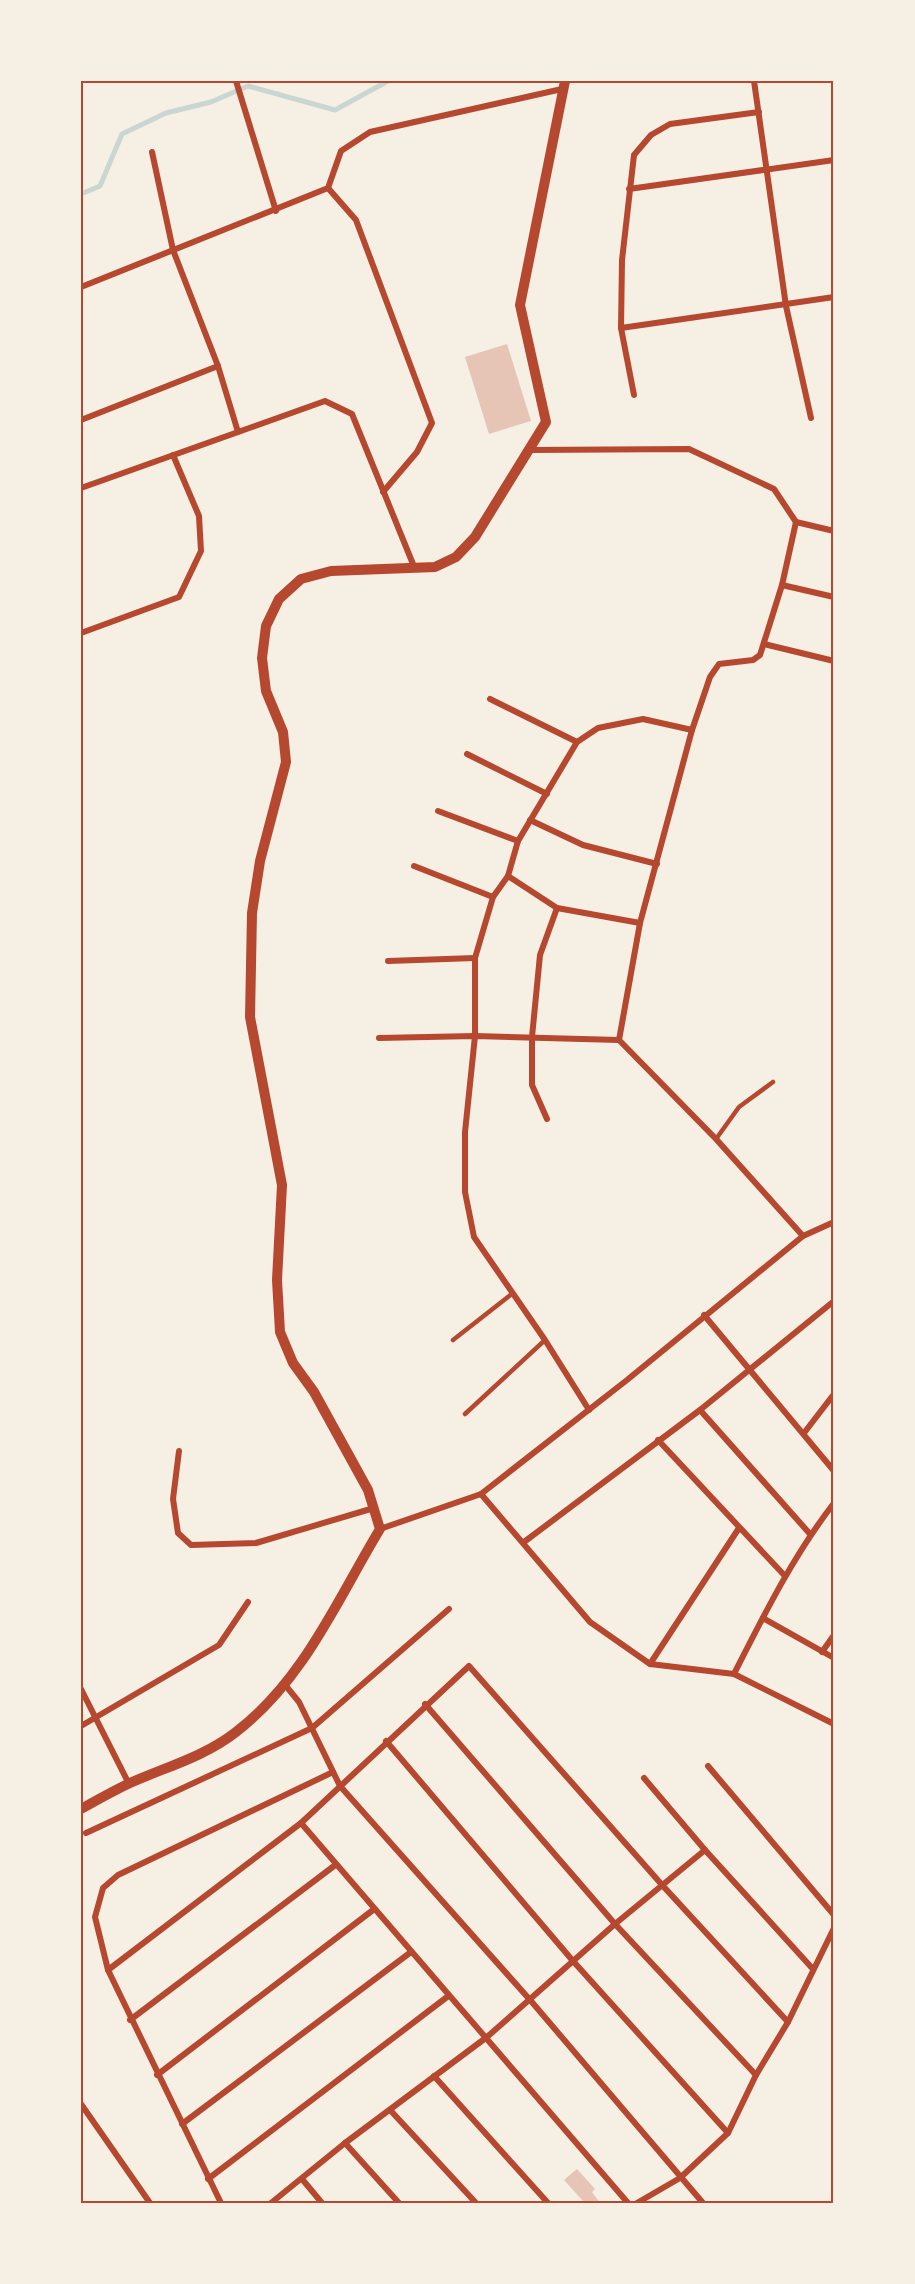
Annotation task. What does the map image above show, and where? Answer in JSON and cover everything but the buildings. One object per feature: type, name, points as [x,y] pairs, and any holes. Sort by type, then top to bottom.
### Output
[{"type":"street","points":[[754,81],[786,306],[811,418]]},
{"type":"street","points":[[235,82],[276,211]]},
{"type":"street","points":[[81,287],[276,211],[328,188],[341,151],[370,132],[564,85],[520,305],[546,422],[475,537],[456,557],[435,567],[331,571],[300,579],[279,599],[266,626],[262,658],[266,691],[283,732],[286,762],[260,861],[252,913],[249,963],[250,1017],[282,1185],[277,1280],[280,1332],[293,1364],[314,1392],[359,1474],[380,1529]]},
{"type":"street","points":[[634,395],[621,328],[622,261],[628,189],[634,155],[651,135],[670,124],[759,112]]},
{"type":"street","points":[[152,152],[173,250],[218,366],[238,432]]},
{"type":"street","points":[[628,189],[834,160]]},
{"type":"street","points":[[328,188],[356,220],[432,423],[417,452],[383,492]]},
{"type":"street","points":[[621,328],[786,306],[834,297]]},
{"type":"street","points":[[81,420],[218,366]]},
{"type":"street","points":[[81,488],[325,401],[352,414],[416,569]]},
{"type":"street","points":[[529,450],[689,449],[774,489],[796,522],[834,531]]},
{"type":"street","points":[[81,633],[179,597],[201,551],[199,516],[173,455]]},
{"type":"street","points":[[620,1040],[640,923],[692,730],[713,670],[719,664],[753,660],[760,654],[782,585],[796,522]]},
{"type":"street","points":[[782,585],[834,597]]},
{"type":"street","points":[[764,644],[834,661]]},
{"type":"street","points":[[490,699],[577,742]]},
{"type":"street","points":[[589,1410],[545,1340],[474,1237],[465,1192],[465,1132],[475,1036],[475,958],[493,897],[508,876],[518,841],[577,742],[598,728],[643,719],[692,730]]},
{"type":"street","points":[[467,754],[548,794]]},
{"type":"street","points":[[438,811],[518,841]]},
{"type":"street","points":[[530,820],[583,845],[657,864]]},
{"type":"street","points":[[414,866],[493,897]]},
{"type":"street","points":[[508,876],[557,908],[640,923]]},
{"type":"street","points":[[547,1119],[532,1084],[532,1037],[540,955],[557,908]]},
{"type":"street","points":[[388,961],[475,958]]},
{"type":"street","points":[[379,1038],[475,1036],[620,1040],[716,1138],[803,1236]]},
{"type":"street","points":[[81,1809],[129,1784],[184,1763],[236,1733],[286,1686],[323,1629],[380,1529],[481,1494],[589,1410],[803,1236],[834,1222]]},
{"type":"street","points":[[524,1542],[700,1410],[834,1301]]},
{"type":"street","points":[[704,1315],[834,1471]]},
{"type":"street","points":[[804,1433],[834,1394]]},
{"type":"street","points":[[700,1410],[810,1534]]},
{"type":"street","points":[[658,1440],[785,1576]]},
{"type":"street","points":[[179,1451],[173,1499],[178,1533],[191,1545],[256,1543],[374,1509]]},
{"type":"street","points":[[481,1494],[590,1622],[650,1664],[734,1674],[834,1724]]},
{"type":"street","points":[[734,1674],[785,1576],[810,1534],[834,1503]]},
{"type":"street","points":[[650,1664],[739,1528]]},
{"type":"street","points":[[81,1726],[219,1645],[248,1602]]},
{"type":"street","points":[[86,1833],[312,1728],[449,1609]]},
{"type":"street","points":[[763,1618],[834,1658]]},
{"type":"street","points":[[822,1653],[834,1635]]},
{"type":"street","points":[[108,1970],[300,1823],[425,1704],[469,1666],[663,1886],[788,2022]]},
{"type":"street","points":[[286,1686],[299,1702],[340,1786],[531,2001],[703,2203]]},
{"type":"street","points":[[81,1689],[98,1718],[129,1784]]},
{"type":"street","points":[[425,1704],[615,1924],[756,2075]]},
{"type":"street","points":[[386,1741],[573,1961],[728,2133]]},
{"type":"street","points":[[708,1766],[834,1915]]},
{"type":"street","points":[[221,2203],[130,2020],[108,1970],[95,1917],[103,1888],[118,1875],[333,1772]]},
{"type":"street","points":[[644,1778],[705,1850],[812,1968]]},
{"type":"street","points":[[300,1823],[334,1866],[447,1996],[487,2037],[628,2203]]},
{"type":"street","points":[[271,2203],[345,2143],[487,2037],[531,2001],[615,1924],[705,1850]]},
{"type":"street","points":[[130,2020],[334,1866]]},
{"type":"street","points":[[157,2075],[373,1910]]},
{"type":"street","points":[[637,2203],[680,2178],[728,2133],[756,2075],[788,2022],[812,1968],[834,1928]]},
{"type":"street","points":[[182,2124],[411,1952]]},
{"type":"street","points":[[208,2179],[447,1996]]},
{"type":"street","points":[[434,2076],[548,2203]]},
{"type":"street","points":[[81,2104],[150,2203]]},
{"type":"street","points":[[391,2110],[476,2203]]},
{"type":"street","points":[[345,2143],[399,2203]]},
{"type":"street","points":[[302,2180],[322,2203]]},
{"type":"lane","points":[[716,1138],[739,1107],[773,1082]]},
{"type":"lane","points":[[453,1340],[513,1293]]},
{"type":"lane","points":[[465,1414],[545,1340]]},
{"type":"waterway","points":[[81,194],[100,186],[122,134],[166,113],[211,102],[248,86],[335,110],[388,81]]}]
